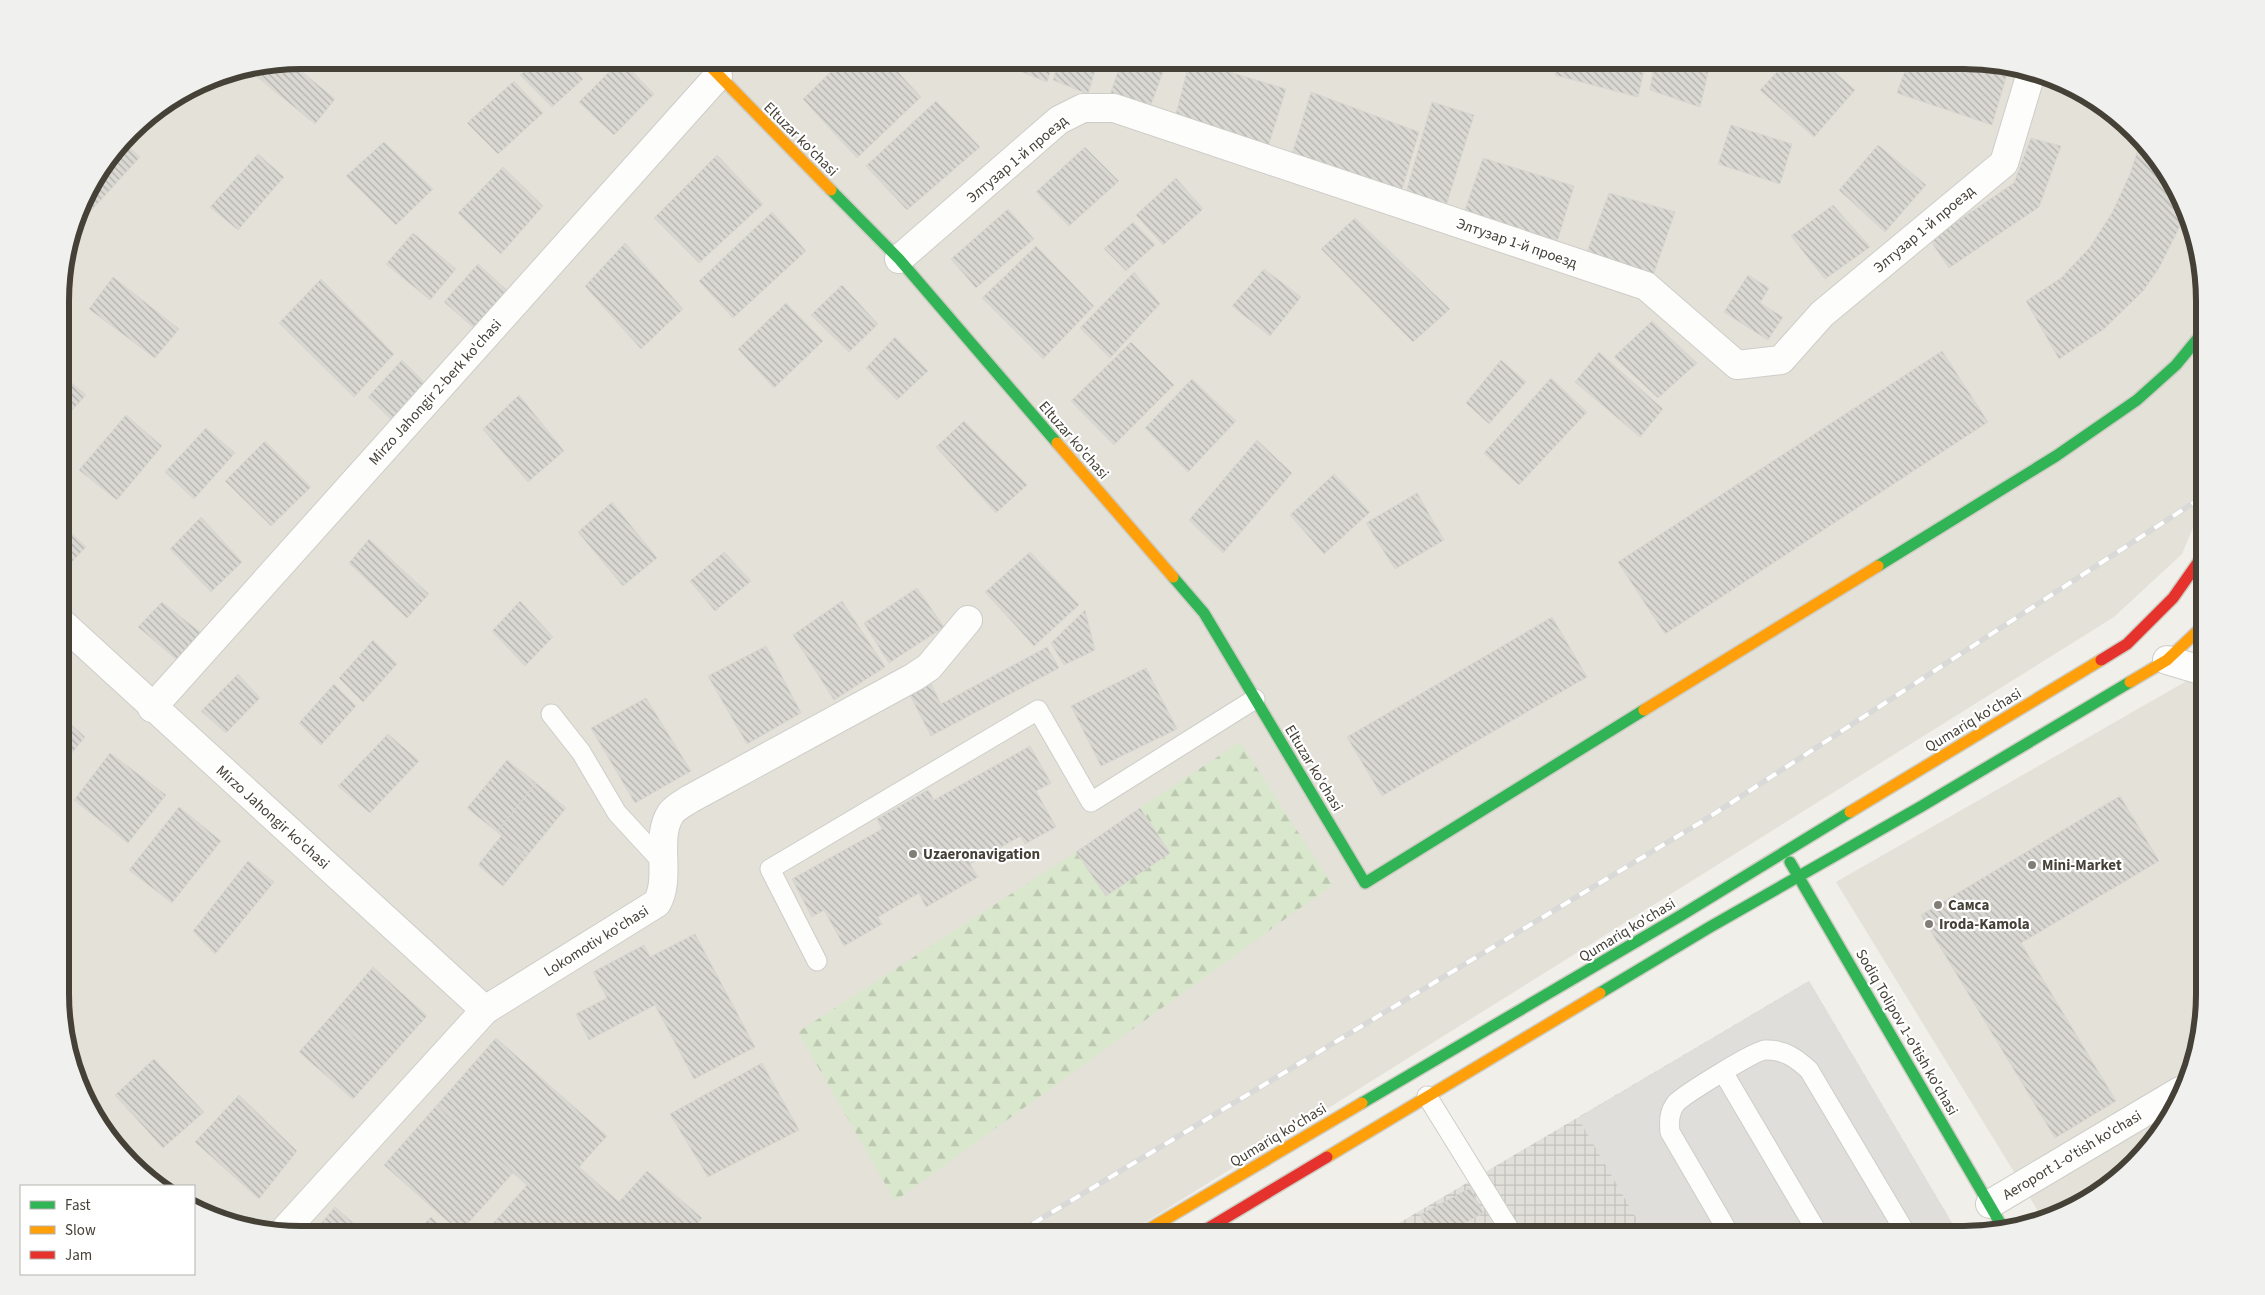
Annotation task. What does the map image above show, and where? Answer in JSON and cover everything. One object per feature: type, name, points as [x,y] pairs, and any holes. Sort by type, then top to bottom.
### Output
[{"type":"main road","name":"Eltuzar ko'chasi","points":[[712,69],[898,259],[1204,613],[1365,883],[2056,456],[2137,400],[2176,365],[2196,341]]},
{"type":"main road","name":"Qumariq ko'chasi","points":[[1154,1226],[1784,853],[2126,644],[2173,598],[2196,565]]},
{"type":"main road","points":[[1216,1226],[1427,1096],[1710,927],[1922,806],[2167,660],[2196,633]]},
{"type":"main road","name":"Sodiq Tolipov 1-o'tish ko'chasi","points":[[1784,853],[1800,876],[2000,1223]]},
{"type":"street","name":"Mirzo Jahongir 2-berk ko'chasi","points":[[152,708],[710,69]]},
{"type":"street","name":"Элтузар 1-й проезд","points":[[898,259],[1059,120],[1083,108],[1114,108],[1646,286],[1737,365],[1781,360],[1822,314],[2004,162],[2029,78]]},
{"type":"street","name":"Lokomotiv ko'chasi","points":[[287,1226],[485,1010],[657,903],[663,892],[665,825],[673,811],[690,799],[914,677],[929,667],[968,620]]},
{"type":"street","name":"Mirzo Jahongir ko'chasi","points":[[69,630],[152,708],[485,1010]]},
{"type":"street","points":[[2167,660],[2196,669]]},
{"type":"street","name":"Aeroport 1-o'tish ko'chasi","points":[[1990,1204],[2173,1095]]},
{"type":"lane","points":[[817,961],[770,869],[1038,710],[1091,802],[1255,699]]},
{"type":"lane","points":[[551,714],[581,752],[617,814],[664,864]]},
{"type":"lane","points":[[1725,1226],[1670,1132],[1671,1111],[1677,1102],[1723,1072],[1762,1050],[1775,1050],[1799,1061],[1808,1070],[1902,1226]]},
{"type":"lane","points":[[1723,1072],[1814,1226]]},
{"type":"lane","points":[[1427,1096],[1507,1226]]},
{"type":"shaded area","points":[[285,69],[1980,69],[2010,73],[2039,81],[2067,93],[2093,108],[2117,126],[2139,148],[2157,172],[2179,212],[2192,255],[2196,285],[2196,520],[2182,554],[2114,617],[1139,1226],[285,1226],[255,1222],[212,1209],[195,1200],[195,1185],[169,1185],[148,1169],[126,1147],[108,1123],[86,1083],[73,1040],[69,1010],[69,285],[73,255],[86,212],[100,184],[126,148],[148,126],[184,100],[212,86],[255,73]]},
{"type":"shaded area","points":[[2196,676],[2196,1010],[2192,1040],[2179,1083],[2165,1110],[2148,1136],[2117,1169],[2080,1195],[2040,1214],[1836,882]]},
{"type":"shaded area","points":[[1809,981],[1954,1226],[1394,1226]]},
{"type":"shaded area","points":[[1809,981],[1954,1226],[1641,1226],[1578,1118]]},
{"type":"green space","points":[[1240,742],[1332,885],[895,1201],[798,1032],[1076,852],[1106,896],[1140,808]]},
{"type":"building","points":[[299,69],[335,99],[315,124],[253,74]]},
{"type":"building","points":[[527,69],[572,69],[583,79],[552,107],[520,75]]},
{"type":"building","points":[[612,69],[630,69],[654,94],[614,135],[579,102]]},
{"type":"building","points":[[834,69],[895,69],[921,97],[857,158],[803,99]]},
{"type":"building","points":[[1014,69],[1051,69],[1047,82]]},
{"type":"building","points":[[1056,69],[1095,69],[1088,94],[1053,80]]},
{"type":"building","points":[[1119,69],[1164,69],[1150,107],[1110,95]]},
{"type":"building","points":[[1188,69],[1220,69],[1286,89],[1268,147],[1175,118]]},
{"type":"building","points":[[1557,69],[1644,69],[1638,97],[1555,75]]},
{"type":"building","points":[[1654,69],[1709,69],[1700,107],[1650,90]]},
{"type":"building","points":[[1780,69],[1831,69],[1855,90],[1814,137],[1760,90]]},
{"type":"building","points":[[1906,69],[1980,69],[2007,74],[1992,125],[1897,93]]},
{"type":"building","points":[[514,81],[543,113],[498,154],[467,123]]},
{"type":"building","points":[[1311,92],[1419,132],[1400,196],[1292,154]]},
{"type":"building","points":[[936,101],[980,147],[907,210],[866,166]]},
{"type":"building","points":[[1432,102],[1474,115],[1446,206],[1406,193]]},
{"type":"building","points":[[1731,125],[1792,144],[1780,184],[1718,164]]},
{"type":"building","points":[[2031,138],[2061,146],[2039,207],[1949,268],[1930,240],[2014,183]]},
{"type":"building","points":[[384,142],[433,189],[396,225],[346,176]]},
{"type":"building","points":[[1878,145],[1926,185],[1885,232],[1839,190]]},
{"type":"building","points":[[128,146],[140,157],[88,214],[86,212],[100,184]]},
{"type":"building","points":[[1085,147],[1119,181],[1069,226],[1036,192]]},
{"type":"building","points":[[2139,148],[2165,185],[2182,221],[2159,268],[2143,291],[2104,329],[2059,359],[2026,301],[2061,278],[2090,247],[2112,213],[2130,174]]},
{"type":"building","points":[[258,154],[284,177],[238,230],[210,207]]},
{"type":"building","points":[[717,155],[763,204],[699,263],[654,218]]},
{"type":"building","points":[[1483,158],[1574,186],[1557,242],[1465,210]]},
{"type":"building","points":[[503,167],[543,206],[501,254],[458,213]]},
{"type":"building","points":[[1176,178],[1203,209],[1163,245],[1136,215]]},
{"type":"building","points":[[1609,193],[1675,212],[1653,276],[1586,255]]},
{"type":"building","points":[[1833,205],[1870,247],[1825,279],[1791,236]]},
{"type":"building","points":[[1008,209],[1034,239],[976,288],[951,259]]},
{"type":"building","points":[[772,212],[806,251],[733,318],[699,281]]},
{"type":"building","points":[[1355,218],[1450,309],[1413,342],[1321,249]]},
{"type":"building","points":[[1133,222],[1155,245],[1126,271],[1104,249]]},
{"type":"building","points":[[413,233],[456,269],[430,300],[386,264]]},
{"type":"building","points":[[625,243],[683,309],[641,349],[585,286]]},
{"type":"building","points":[[1036,246],[1094,306],[1043,359],[982,298]]},
{"type":"building","points":[[478,264],[509,292],[475,329],[444,302]]},
{"type":"building","points":[[1264,269],[1301,297],[1270,336],[1232,306]]},
{"type":"building","points":[[1134,272],[1160,304],[1110,358],[1080,328]]},
{"type":"building","points":[[1748,275],[1769,288],[1760,303],[1783,317],[1768,340],[1724,312]]},
{"type":"building","points":[[113,277],[179,329],[155,358],[89,309]]},
{"type":"building","points":[[321,279],[394,354],[354,397],[279,323]]},
{"type":"building","points":[[842,285],[878,324],[849,352],[811,315]]},
{"type":"building","points":[[786,303],[823,341],[774,388],[738,349]]},
{"type":"building","points":[[1652,321],[1697,363],[1658,398],[1614,357]]},
{"type":"building","points":[[895,337],[928,371],[897,400],[866,368]]},
{"type":"building","points":[[1131,342],[1174,385],[1114,445],[1071,401]]},
{"type":"building","points":[[1942,351],[1988,422],[1665,634],[1618,562]]},
{"type":"building","points":[[1599,352],[1663,409],[1640,437],[1575,382]]},
{"type":"building","points":[[402,360],[428,386],[395,423],[368,397]]},
{"type":"building","points":[[1501,360],[1526,382],[1489,424],[1466,403]]},
{"type":"building","points":[[1551,378],[1587,412],[1519,485],[1484,453]]},
{"type":"building","points":[[1192,379],[1236,421],[1188,472],[1145,428]]},
{"type":"building","points":[[69,381],[86,395],[69,413]]},
{"type":"building","points":[[519,395],[564,451],[528,482],[483,429]]},
{"type":"building","points":[[126,415],[162,446],[117,500],[79,470]]},
{"type":"building","points":[[964,421],[1027,485],[996,513],[936,447]]},
{"type":"building","points":[[206,428],[235,453],[194,499],[165,472]]},
{"type":"building","points":[[1257,440],[1292,473],[1223,553],[1189,520]]},
{"type":"building","points":[[265,441],[311,487],[271,526],[225,481]]},
{"type":"building","points":[[1334,474],[1370,512],[1324,554],[1290,515]]},
{"type":"building","points":[[1417,493],[1444,540],[1395,569],[1366,523]]},
{"type":"building","points":[[612,502],[657,558],[623,586],[578,532]]},
{"type":"building","points":[[201,517],[242,562],[211,592],[170,549]]},
{"type":"building","points":[[69,531],[86,547],[69,565]]},
{"type":"building","points":[[369,539],[429,594],[407,618],[349,563]]},
{"type":"building","points":[[724,552],[751,581],[715,611],[690,581]]},
{"type":"building","points":[[1030,552],[1079,605],[1034,646],[985,592]]},
{"type":"building","points":[[917,588],[944,627],[889,663],[864,623]]},
{"type":"building","points":[[520,601],[553,637],[525,666],[492,631]]},
{"type":"building","points":[[842,601],[885,667],[834,700],[793,635]]},
{"type":"building","points":[[162,602],[205,636],[181,663],[138,627]]},
{"type":"building","points":[[1085,610],[1095,650],[1064,665],[1051,643]]},
{"type":"building","points":[[1552,617],[1587,677],[1382,796],[1347,737]]},
{"type":"building","points":[[373,640],[397,664],[363,702],[339,678]]},
{"type":"building","points":[[766,646],[801,713],[747,744],[708,676]]},
{"type":"building","points":[[1047,647],[1059,668],[931,736],[910,695],[931,684],[941,704]]},
{"type":"building","points":[[1146,668],[1177,729],[1101,766],[1071,706]]},
{"type":"building","points":[[238,674],[260,698],[226,733],[201,711]]},
{"type":"building","points":[[334,684],[356,706],[321,745],[299,723]]},
{"type":"building","points":[[646,698],[691,771],[635,803],[591,728]]},
{"type":"building","points":[[69,722],[85,737],[69,756]]},
{"type":"building","points":[[388,734],[419,761],[370,813],[338,786]]},
{"type":"building","name":"Uzaeronavigation","points":[[1030,746],[1051,783],[1036,791],[1056,827],[1025,844],[1021,836],[970,864],[978,877],[926,907],[919,893],[878,917],[882,924],[844,946],[824,910],[812,917],[792,879],[882,829],[877,819],[928,790],[934,800]]},
{"type":"building","points":[[110,753],[166,795],[128,843],[74,800]]},
{"type":"building","points":[[507,760],[536,783],[497,832],[467,808]]},
{"type":"building","points":[[536,783],[566,808],[527,856],[497,832]]},
{"type":"building","points":[[2120,796],[2159,861],[2021,943],[2116,1101],[2055,1138],[1921,915]]},
{"type":"building","points":[[179,807],[221,841],[172,903],[129,870]]},
{"type":"building","points":[[1140,808],[1170,853],[1106,896],[1076,852]]},
{"type":"building","points":[[502,835],[527,856],[503,886],[478,865]]},
{"type":"building","points":[[248,861],[274,882],[215,954],[193,931]]},
{"type":"building","points":[[695,934],[755,1047],[694,1079],[655,1005],[589,1040],[576,1014],[607,998],[593,972],[644,945],[650,957]]},
{"type":"building","points":[[373,967],[427,1016],[385,1063],[331,1016]]},
{"type":"building","points":[[331,1016],[385,1063],[353,1099],[299,1052]]},
{"type":"building","points":[[496,1038],[607,1136],[579,1167],[619,1202],[647,1171],[702,1218],[695,1226],[573,1226],[437,1105]]},
{"type":"building","points":[[154,1059],[204,1112],[163,1148],[115,1095]]},
{"type":"building","points":[[762,1063],[799,1130],[708,1177],[670,1114]]},
{"type":"building","points":[[239,1095],[297,1151],[259,1199],[195,1142]]},
{"type":"building","points":[[437,1105],[513,1173],[465,1226],[453,1226],[384,1165]]},
{"type":"building","points":[[527,1185],[573,1226],[491,1226]]},
{"type":"building","points":[[1470,1188],[1483,1213],[1459,1226],[1426,1226],[1420,1215]]},
{"type":"building","points":[[335,1207],[357,1226],[319,1226]]},
{"type":"building","points":[[431,1217],[440,1226],[422,1226]]},
{"type":"railway","points":[[1029,1226],[1703,821],[2196,501]]},
{"type":"traffic: fast","points":[[831,190],[899,259],[1057,443]]},
{"type":"traffic: fast","points":[[1878,566],[2056,456],[2137,400],[2176,365],[2196,341]]},
{"type":"traffic: fast","points":[[1173,577],[1204,613],[1365,883],[1644,710]]},
{"type":"traffic: fast","points":[[1600,993],[1710,927],[1922,806],[2130,682]]},
{"type":"traffic: fast","points":[[1362,1103],[1680,916],[1850,812]]},
{"type":"traffic: fast","points":[[1790,862],[2000,1223]]},
{"type":"traffic: slow","points":[[713,69],[831,190]]},
{"type":"traffic: slow","points":[[1057,443],[1173,577]]},
{"type":"traffic: slow","points":[[1644,710],[1878,566]]},
{"type":"traffic: slow","points":[[2130,682],[2167,660],[2196,633]]},
{"type":"traffic: slow","points":[[1850,812],[2101,660]]},
{"type":"traffic: slow","points":[[1327,1157],[1600,993]]},
{"type":"traffic: slow","points":[[1154,1226],[1362,1103]]},
{"type":"traffic: jam","points":[[2101,660],[2127,644],[2173,598],[2196,565]]},
{"type":"traffic: jam","points":[[1212,1226],[1327,1157]]},
{"type":"place","name":"Uzaeronavigation","points":[[913,854]]},
{"type":"place","name":"Mini-Market","points":[[2032,865]]},
{"type":"place","name":"Самса","points":[[1938,905]]},
{"type":"place","name":"Iroda-Kamola","points":[[1929,924]]}]
